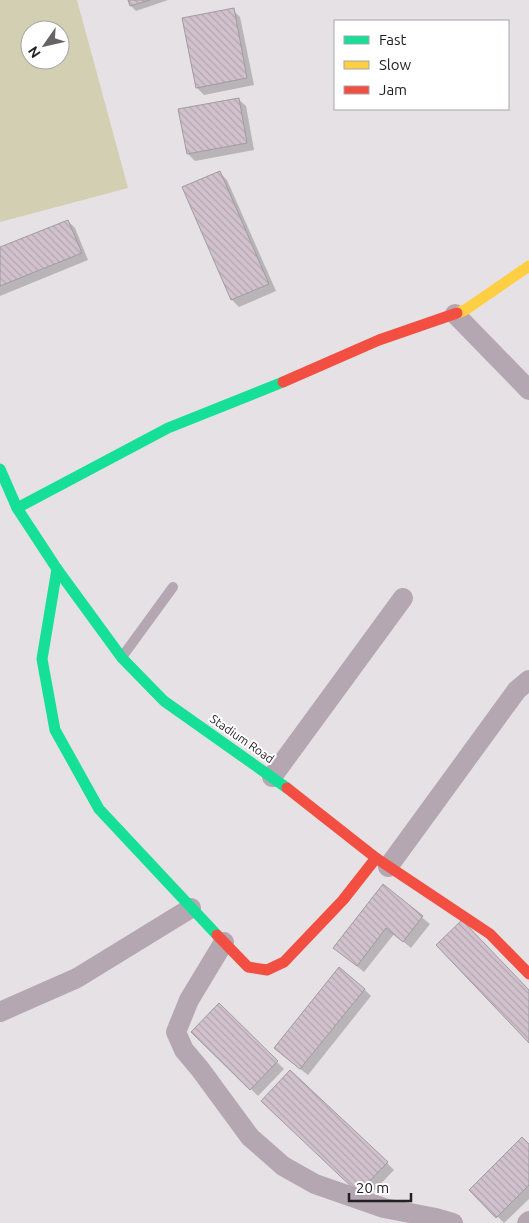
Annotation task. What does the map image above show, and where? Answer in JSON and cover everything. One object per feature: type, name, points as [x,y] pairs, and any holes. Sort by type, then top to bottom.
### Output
[{"type":"street","points":[[17,508],[168,428],[284,382],[379,340],[466,310],[529,266]]},
{"type":"street","points":[[455,314],[529,390]]},
{"type":"street","name":"Stadium Road","points":[[0,469],[17,508],[57,569],[122,658],[164,701],[272,777],[382,862],[490,934],[529,974]]},
{"type":"street","points":[[57,569],[42,658],[55,730],[99,809],[190,908],[248,967],[267,970],[284,962],[382,862],[517,690],[529,680]]},
{"type":"street","points":[[272,777],[402,598]]},
{"type":"street","points":[[0,1012],[77,978],[190,908]]},
{"type":"street","points":[[224,942],[189,1000],[176,1032],[184,1050],[250,1137],[283,1166],[315,1184],[384,1208],[453,1223]]},
{"type":"lane","points":[[122,658],[173,587]]},
{"type":"shaded area","points":[[0,0],[77,0],[128,188],[0,222]]},
{"type":"building","points":[[128,0],[150,0],[130,6]]},
{"type":"building","points":[[234,8],[247,78],[196,88],[182,18]]},
{"type":"building","points":[[239,98],[247,143],[187,154],[178,109]]},
{"type":"building","points":[[220,171],[269,284],[231,300],[182,187]]},
{"type":"building","points":[[68,220],[82,253],[0,286],[0,247]]},
{"type":"building","points":[[383,884],[423,916],[403,942],[386,928],[357,966],[333,948]]},
{"type":"building","points":[[462,920],[529,990],[529,1043],[436,945]]},
{"type":"building","points":[[339,967],[365,989],[300,1069],[274,1048]]},
{"type":"building","points":[[219,1003],[278,1061],[250,1090],[191,1032]]},
{"type":"building","points":[[290,1070],[388,1162],[358,1193],[261,1101]]},
{"type":"building","points":[[522,1137],[529,1144],[529,1185],[496,1218],[469,1190]]},
{"type":"traffic: fast","points":[[17,508],[168,428],[283,382]]},
{"type":"traffic: fast","points":[[0,469],[17,508],[57,569],[122,658],[164,701],[287,788]]},
{"type":"traffic: fast","points":[[57,569],[42,659],[55,730],[99,809],[217,935]]},
{"type":"traffic: slow","points":[[457,313],[465,310],[529,266]]},
{"type":"traffic: jam","points":[[283,382],[379,340],[457,313]]},
{"type":"traffic: jam","points":[[287,788],[376,858],[490,934],[529,974]]},
{"type":"traffic: jam","points":[[217,935],[248,967],[267,970],[284,962],[343,900],[376,858]]}]
